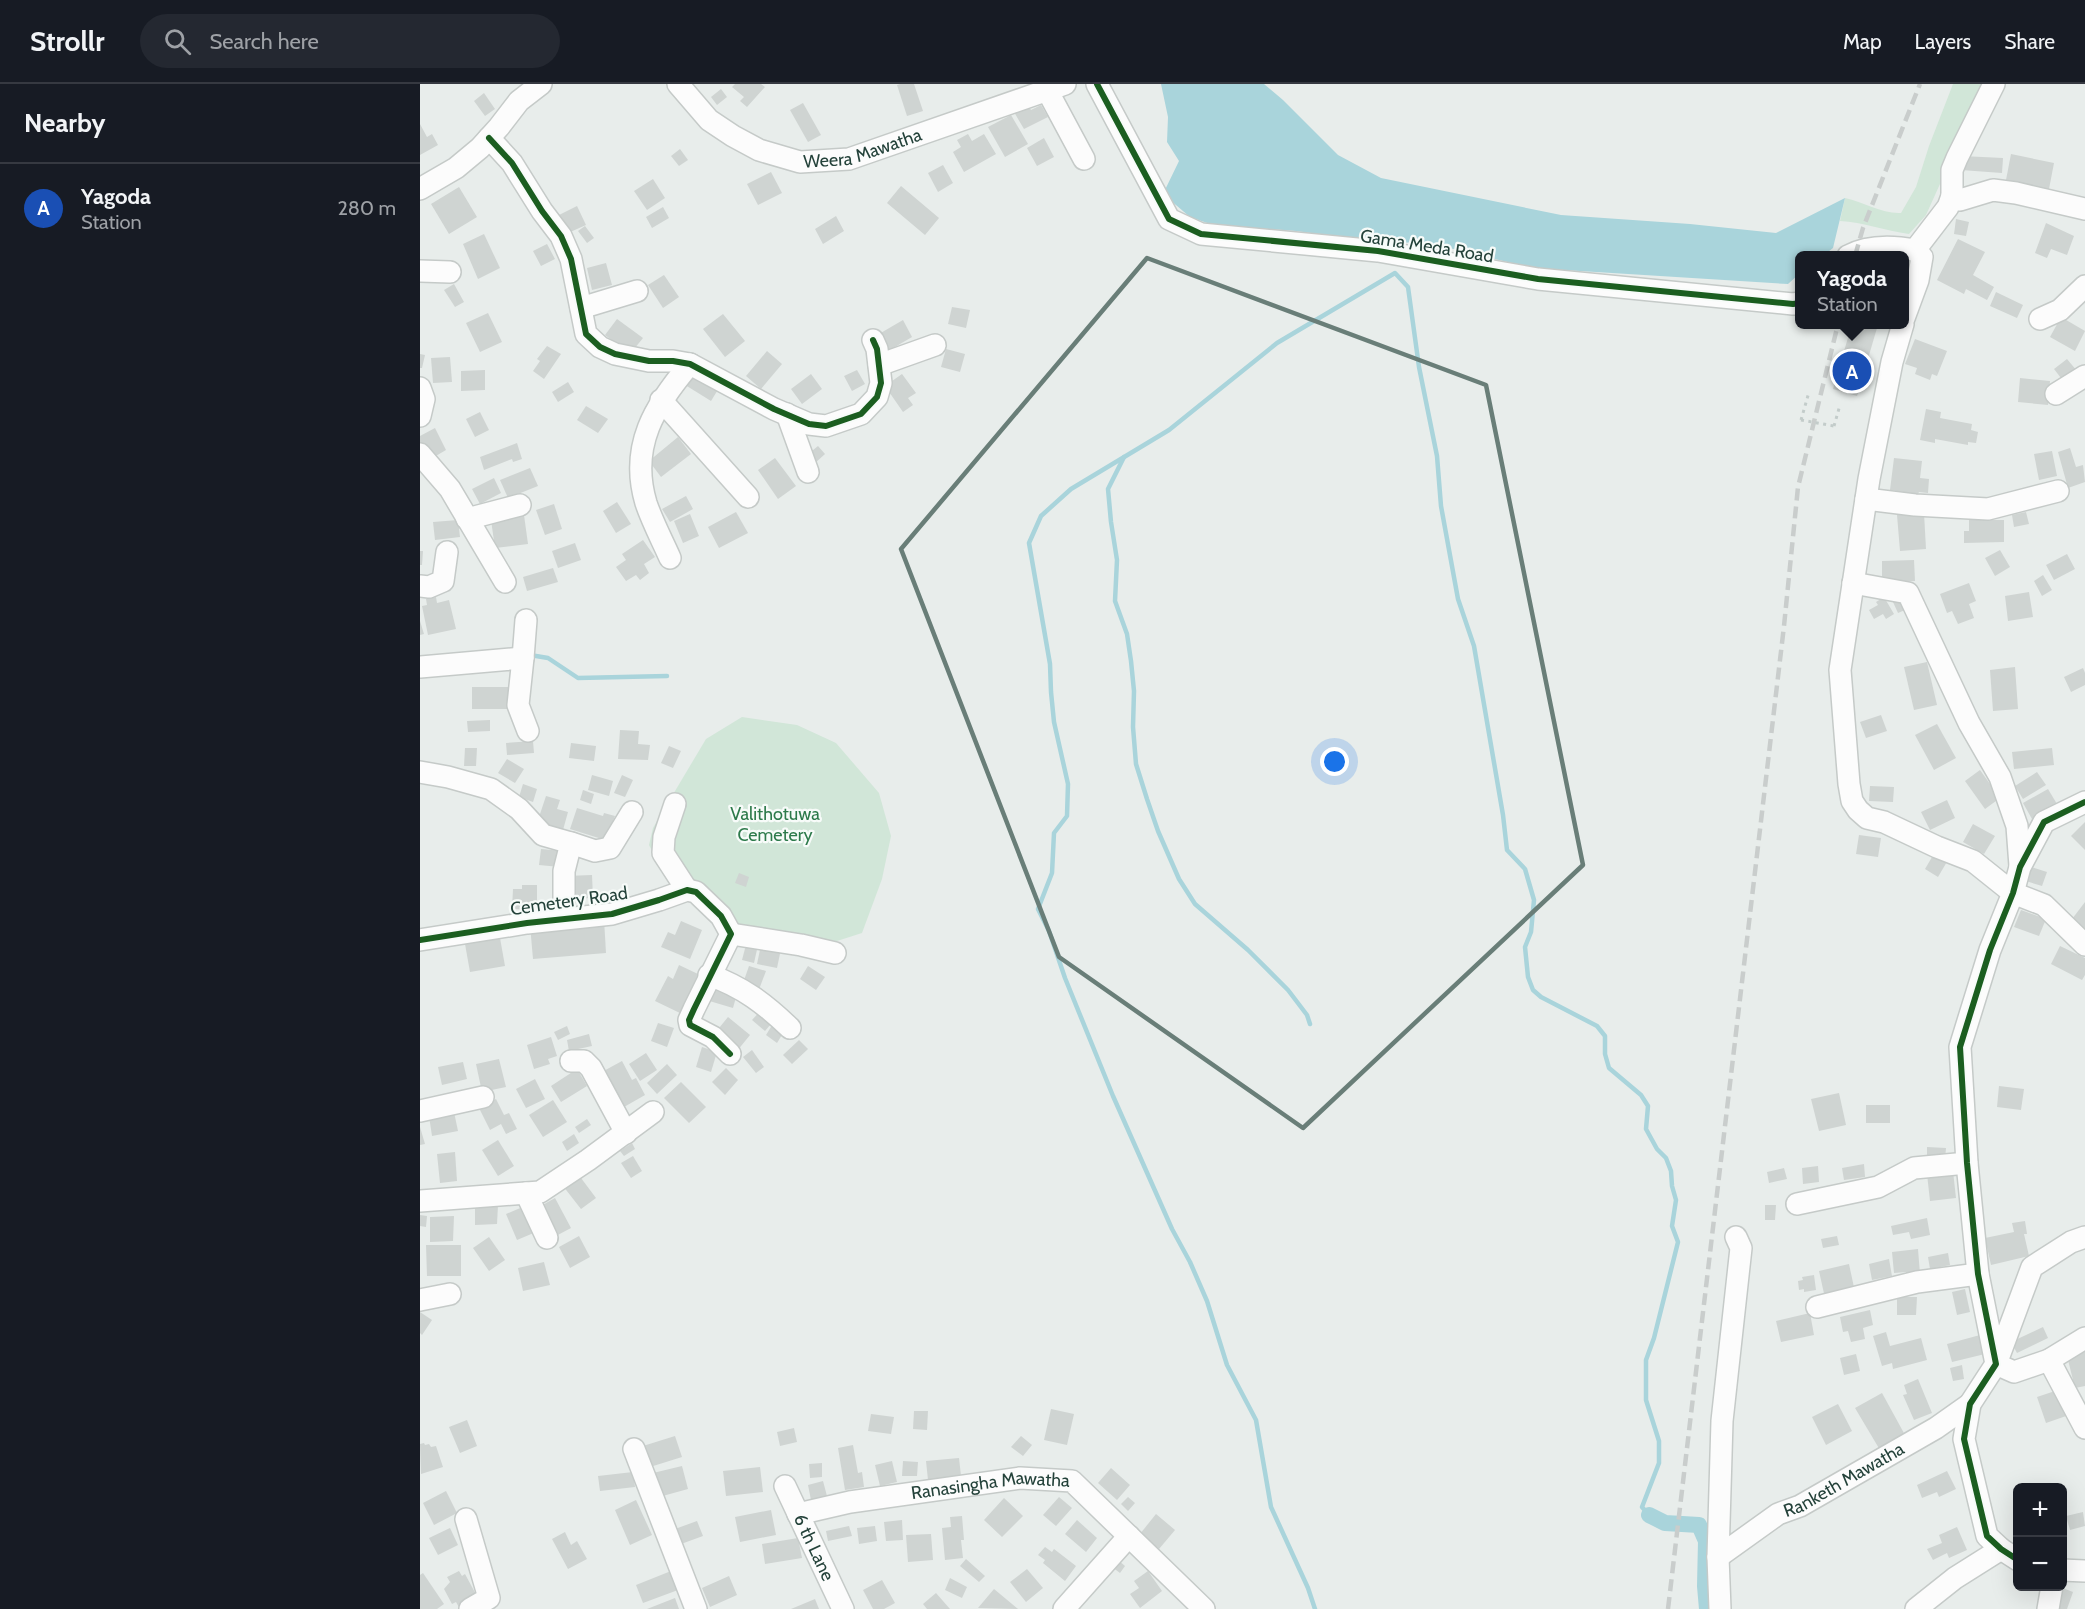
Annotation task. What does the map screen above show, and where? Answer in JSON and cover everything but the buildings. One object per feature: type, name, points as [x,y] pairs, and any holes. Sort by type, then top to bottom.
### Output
[{"type":"street","points":[[420,189],[456,168],[489,138],[519,102],[541,84]]},
{"type":"street","name":"Weera Mawatha","points":[[678,84],[709,120],[733,136],[759,150],[800,162],[849,159],[1056,87]]},
{"type":"street","name":"Gama Meda Road","points":[[1097,84],[1168,219],[1201,234],[1378,251],[1538,279],[1795,304]]},
{"type":"street","points":[[1915,250],[1948,207],[1952,196],[1952,170],[1994,84]]},
{"type":"street","points":[[1056,87],[1084,159]]},
{"type":"street","points":[[489,138],[512,163],[542,211],[561,236],[572,259],[586,334],[600,347],[615,354],[649,362],[673,361],[690,364],[787,414],[809,424],[826,426],[861,414],[877,397],[881,383],[877,350],[873,340]]},
{"type":"street","points":[[1952,196],[1960,200],[1993,190],[2085,209]]},
{"type":"street","points":[[1864,251],[1897,246],[1915,250],[1922,257],[1918,280],[1909,306]]},
{"type":"street","points":[[420,271],[450,272]]},
{"type":"street","points":[[2040,319],[2060,310],[2085,286]]},
{"type":"street","points":[[581,308],[637,291]]},
{"type":"street","points":[[1902,329],[1892,362],[1866,499],[1840,670],[1852,801],[1867,818],[1884,822],[1973,861],[2013,893],[2044,905],[2085,945]]},
{"type":"street","points":[[879,365],[935,345]]},
{"type":"street","points":[[670,558],[646,503],[640,458],[645,438],[661,400],[690,364]]},
{"type":"street","points":[[2056,394],[2085,376]]},
{"type":"street","points":[[420,388],[424,399],[420,416]]},
{"type":"street","points":[[661,400],[748,497]]},
{"type":"street","points":[[787,414],[808,472]]},
{"type":"street","points":[[420,454],[450,489],[505,582]]},
{"type":"street","points":[[1866,499],[1915,505],[1988,509],[2058,491]]},
{"type":"street","points":[[467,519],[520,505]]},
{"type":"street","points":[[420,586],[429,587],[443,581],[447,552]]},
{"type":"street","points":[[1853,583],[1908,593],[1969,723],[2000,777],[2017,826],[2020,867]]},
{"type":"street","points":[[526,620],[518,705],[528,731]]},
{"type":"street","points":[[420,667],[523,658]]},
{"type":"street","points":[[420,772],[491,789],[519,809],[543,835],[595,851],[610,848],[632,812]]},
{"type":"street","points":[[1996,1364],[1978,1274],[1967,1163],[1960,1047],[1990,950],[2013,893],[2020,867],[2044,822],[2085,802]]},
{"type":"street","points":[[675,804],[664,837],[663,853],[687,890],[696,892],[721,916],[731,934]]},
{"type":"street","points":[[564,918],[564,871],[571,843]]},
{"type":"street","name":"Cemetery Road","points":[[420,940],[564,918],[612,914],[687,890]]},
{"type":"street","points":[[731,934],[835,953]]},
{"type":"street","points":[[730,1053],[712,1037],[690,1025],[689,1020],[731,934]]},
{"type":"street","points":[[709,975],[727,981],[766,1005],[790,1028]]},
{"type":"street","points":[[571,1061],[584,1061],[591,1068],[626,1133]]},
{"type":"street","points":[[420,1111],[483,1096]]},
{"type":"street","points":[[420,1201],[540,1192],[653,1113]]},
{"type":"street","points":[[1797,1203],[1878,1187],[1914,1168],[1967,1163]]},
{"type":"street","points":[[526,1192],[547,1238]]},
{"type":"street","points":[[1720,1609],[1718,1557],[1722,1421],[1742,1248],[1736,1237]]},
{"type":"street","points":[[1916,1609],[1955,1578],[2009,1555],[1987,1536],[1964,1439],[1970,1404],[1996,1364],[2032,1267],[2071,1242],[2085,1237]]},
{"type":"street","points":[[1816,1307],[1917,1282],[1978,1274]]},
{"type":"street","points":[[420,1300],[450,1294]]},
{"type":"street","points":[[1996,1364],[2014,1372],[2049,1360],[2085,1338]]},
{"type":"street","points":[[2049,1360],[2085,1428]]},
{"type":"street","name":"Ranketh Mawatha","points":[[1718,1557],[1778,1514],[1800,1506],[1936,1428],[1970,1404]]},
{"type":"street","points":[[634,1449],[696,1609]]},
{"type":"street","name":"Ranasingha Mawatha","points":[[798,1514],[850,1502],[1020,1478],[1072,1481],[1204,1609]]},
{"type":"street","name":"6 th Lane","points":[[785,1486],[843,1609]]},
{"type":"street","points":[[466,1519],[489,1598],[470,1609]]},
{"type":"street","points":[[1064,1609],[1129,1536]]},
{"type":"street","points":[[2067,1570],[2085,1571]]},
{"type":"street","points":[[2048,1609],[2051,1591]]},
{"type":"path","points":[[1809,392],[1801,420],[1834,426],[1840,405]]},
{"type":"highlighted area","points":[[1147,258],[1486,385],[1583,865],[1303,1128],[1059,957],[901,549]]},
{"type":"green space","points":[[1953,84],[1985,84],[1926,215],[1909,234],[1840,221],[1845,198],[1887,212],[1901,213],[1916,187]]},
{"type":"green space","name":"Valithotuwa Cemetery","points":[[742,717],[797,725],[836,743],[879,793],[891,836],[882,879],[862,933],[837,941],[777,939],[739,932],[659,864],[649,845],[653,828],[706,739]]},
{"type":"water","points":[[1161,84],[1264,84],[1338,155],[1381,178],[1561,215],[1776,233],[1845,198],[1833,248],[1829,251],[1795,251],[1795,278],[1788,284],[1532,268],[1433,244],[1361,240],[1296,231],[1213,225],[1190,217],[1163,194],[1179,161],[1167,142],[1168,117]]},
{"type":"waterway","points":[[1315,1609],[1308,1588],[1271,1507],[1256,1420],[1227,1365],[1207,1301],[1172,1229],[1113,1096],[1065,978],[1049,931],[1038,909],[1052,873],[1054,833],[1067,816],[1068,784],[1054,722],[1050,664],[1029,543],[1041,516],[1071,489],[1169,430],[1277,343],[1395,273],[1408,287],[1419,367],[1437,456],[1441,506],[1458,599],[1474,646],[1507,850],[1525,869],[1534,900],[1531,932],[1525,947],[1528,977],[1533,990],[1541,997],[1597,1026],[1605,1036],[1605,1054],[1609,1068],[1641,1095],[1648,1106],[1646,1129],[1657,1149],[1666,1158],[1671,1171],[1676,1200],[1672,1226],[1678,1242],[1654,1338],[1646,1360],[1646,1400],[1659,1441],[1659,1463],[1642,1507],[1649,1515]]},
{"type":"waterway","points":[[1124,457],[1108,489],[1117,560],[1115,601],[1127,634],[1134,691],[1133,727],[1136,764],[1147,799],[1179,879],[1195,904],[1248,950],[1288,990],[1307,1015],[1310,1024]]},
{"type":"waterway","points":[[530,655],[548,658],[578,678],[667,676]]},
{"type":"waterway","points":[[1649,1515],[1665,1523],[1699,1525],[1706,1541],[1707,1609]]},
{"type":"railway","points":[[1856,251],[1863,228],[1920,84]]},
{"type":"railway","points":[[1668,1609],[1784,626],[1798,487],[1837,329]]},
{"type":"cycle path","points":[[1097,84],[1169,219],[1201,234],[1378,251],[1538,279],[1795,304]]},
{"type":"cycle path","points":[[489,138],[512,163],[542,211],[561,236],[571,259],[586,334],[600,347],[615,354],[649,361],[690,364],[774,409],[809,424],[826,426],[861,414],[877,397],[881,383],[877,349],[873,340]]},
{"type":"cycle path","points":[[2013,1557],[1987,1536],[1964,1439],[1970,1404],[1996,1364],[1978,1274],[1967,1163],[1960,1047],[1990,950],[2013,893],[2020,867],[2044,822],[2085,802]]},
{"type":"cycle path","points":[[420,940],[527,923],[612,914],[687,890],[696,892],[721,916],[731,934],[689,1020],[690,1025],[713,1037],[730,1054]]},
{"type":"place","name":"Yagoda","points":[[1852,371]]}]
